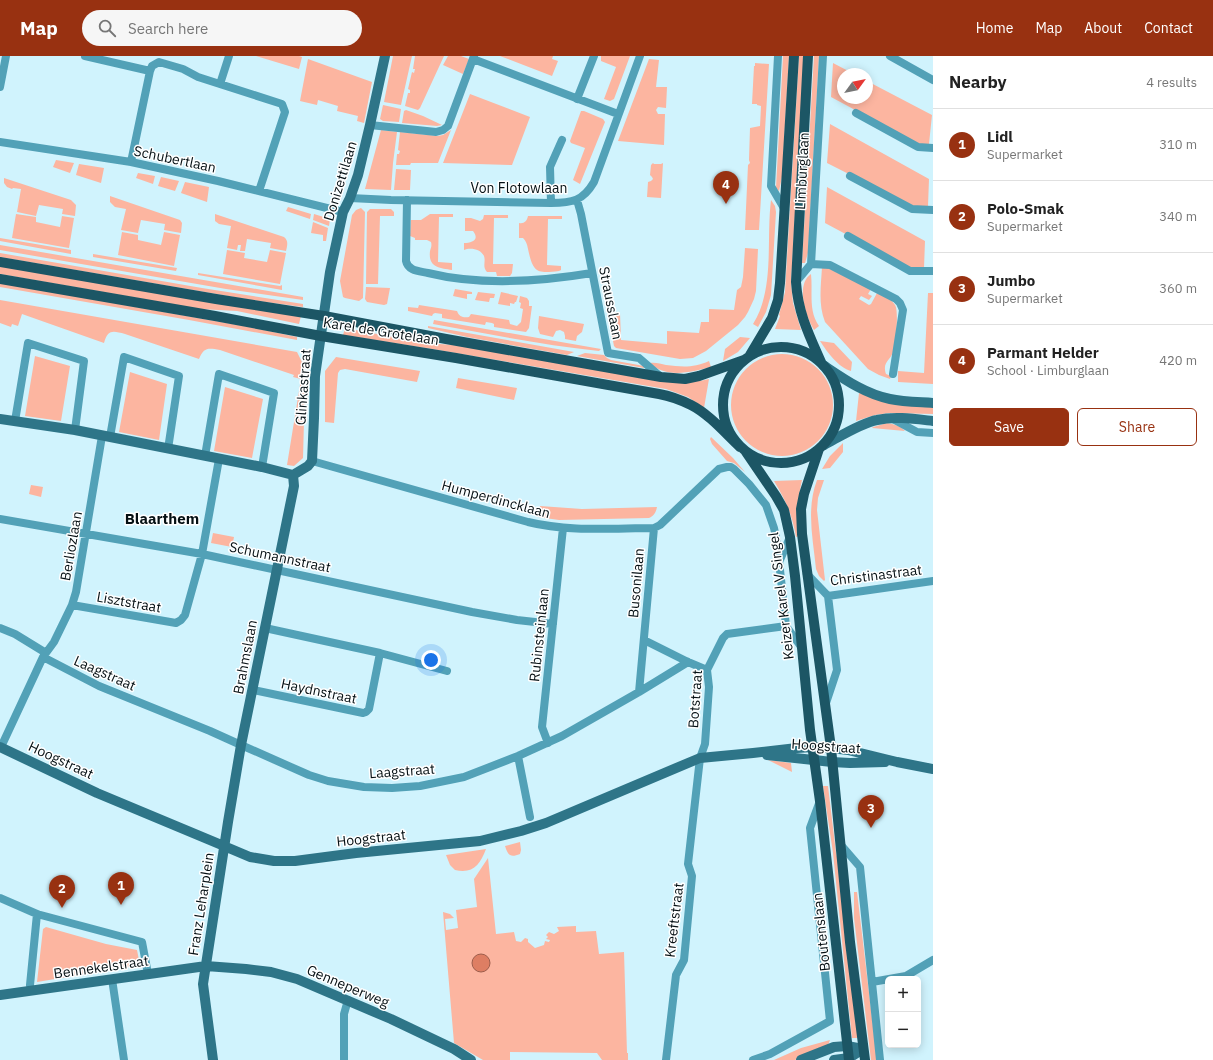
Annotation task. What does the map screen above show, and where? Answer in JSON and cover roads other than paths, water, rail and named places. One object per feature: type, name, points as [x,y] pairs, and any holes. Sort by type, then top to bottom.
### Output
[{"type":"main road","name":"Limburglaan","points":[[747,358],[772,318],[778,300],[794,56]]},
{"type":"main road","name":"Limburglaan","points":[[808,56],[796,282],[798,303],[802,319],[823,365]]},
{"type":"main road","name":"Karel de Grotelaan","points":[[0,262],[324,316],[446,339],[661,376],[685,379],[699,376],[747,358]]},
{"type":"main road","name":"Karel de Grotelaan","points":[[0,279],[659,394],[674,398],[692,406],[701,412],[743,450]]},
{"type":"main road","points":[[790,347],[806,352],[823,365],[830,373],[838,392],[839,411],[835,427],[821,447],[812,455],[801,460],[782,464],[766,462],[743,450],[732,437],[723,415],[724,391],[730,375],[747,358],[768,348],[790,347]]},
{"type":"main road","name":"Keizer Karel V Singel","points":[[821,447],[804,494],[801,509],[802,534],[832,762]]},
{"type":"main road","name":"Keizer Karel V Singel","points":[[743,450],[776,496],[784,510],[790,537],[809,722],[813,747]]},
{"type":"main road","name":"Boutenslaan","points":[[813,747],[849,1059]]},
{"type":"main road","name":"Boutenslaan","points":[[832,762],[850,942],[865,1060]]},
{"type":"street","points":[[0,87],[6,56]]},
{"type":"street","points":[[85,56],[150,71]]},
{"type":"street","points":[[220,84],[229,56]]},
{"type":"street","name":"Donizettilaan","points":[[324,316],[330,272],[343,212],[350,198],[358,175],[385,56]]},
{"type":"street","points":[[577,99],[594,56]]},
{"type":"street","name":"Von Flotowlaan","points":[[350,198],[551,203],[566,203],[577,200],[590,188],[594,182],[640,56]]},
{"type":"street","name":"Limburglaan","points":[[778,56],[771,186],[785,210]]},
{"type":"street","name":"Limburglaan","points":[[811,264],[823,56]]},
{"type":"street","points":[[890,56],[933,80]]},
{"type":"street","points":[[370,125],[436,132],[443,130],[448,126],[473,58],[618,114]]},
{"type":"street","points":[[131,162],[150,71],[152,66],[159,62],[198,77],[280,103],[284,106],[285,112],[260,190]]},
{"type":"street","points":[[856,113],[918,147],[933,148]]},
{"type":"street","points":[[551,203],[550,167],[562,140]]},
{"type":"street","name":"Schubertlaan","points":[[0,142],[131,162],[260,190],[343,212]]},
{"type":"street","points":[[850,176],[912,209],[933,210]]},
{"type":"street","points":[[407,200],[406,261],[411,270],[448,277],[489,281],[558,278],[592,273]]},
{"type":"street","name":"Strausslaan","points":[[577,200],[608,353],[640,358],[661,376]]},
{"type":"street","points":[[848,236],[910,271],[933,271]]},
{"type":"street","points":[[796,282],[811,264],[830,265],[896,299],[900,303],[903,310],[893,374]]},
{"type":"street","name":"Glinkastraat","points":[[312,462],[315,376],[324,316]]},
{"type":"street","points":[[15,421],[28,343],[84,360],[74,430]]},
{"type":"street","name":"Berliozlaan","points":[[0,747],[44,655],[54,642],[72,605],[76,592],[86,534],[124,357],[179,376],[168,449]]},
{"type":"street","points":[[823,365],[857,387],[877,396],[890,400],[933,403]]},
{"type":"street","points":[[204,456],[218,374],[274,393],[262,467]]},
{"type":"street","points":[[821,447],[866,423],[876,420],[890,418],[933,421]]},
{"type":"street","points":[[890,418],[917,432],[933,433]]},
{"type":"street","points":[[0,419],[74,430],[262,467],[293,475],[312,462]]},
{"type":"street","points":[[202,554],[219,459]]},
{"type":"street","name":"Humperdincklaan","points":[[312,462],[543,526],[563,528],[654,528]]},
{"type":"street","points":[[654,528],[660,525],[718,469],[727,466],[734,469],[742,476],[764,503],[771,517],[779,560],[786,626],[802,648]]},
{"type":"street","name":"Brahmslaan","points":[[224,846],[241,746],[294,486],[293,475]]},
{"type":"street","name":"Schumannstraat","points":[[0,519],[202,554],[472,612],[517,620],[553,624]]},
{"type":"street","name":"Rubinsteinlaan","points":[[548,743],[542,727],[563,528]]},
{"type":"street","name":"Busonilaan","points":[[639,692],[654,528]]},
{"type":"street","points":[[779,560],[790,537]]},
{"type":"street","name":"Lisztstraat","points":[[72,605],[176,623],[185,615],[202,554]]},
{"type":"street","name":"Christinastraat","points":[[807,574],[828,596],[933,581]]},
{"type":"street","name":"Keizer Karel V Singel","points":[[825,706],[837,670],[828,596]]},
{"type":"street","name":"Botstraat","points":[[700,758],[705,744],[709,687],[708,670],[723,638],[727,634],[786,626]]},
{"type":"street","name":"Laagstraat","points":[[0,628],[15,634],[44,655],[99,686],[210,731],[309,775],[328,781],[364,787],[392,788],[420,786],[464,777],[518,756],[562,736],[688,662]]},
{"type":"street","points":[[265,628],[380,653],[447,671]]},
{"type":"street","points":[[644,640],[688,662],[708,670]]},
{"type":"street","name":"Haydnstraat","points":[[253,690],[363,713],[368,709],[380,653]]},
{"type":"street","name":"Hoogstraat","points":[[0,747],[97,793],[250,857],[274,861],[295,861],[356,853],[480,841],[546,823],[700,758],[813,747],[848,750],[933,769]]},
{"type":"street","name":"Hoogstraat","points":[[753,753],[815,761],[850,763],[897,762]]},
{"type":"street","points":[[518,756],[530,817]]},
{"type":"street","name":"Kreeftstraat","points":[[666,1060],[676,975],[684,960],[692,876],[688,864],[700,758]]},
{"type":"street","name":"Boutenslaan","points":[[753,1060],[770,1054],[830,1021],[810,828],[820,801]]},
{"type":"street","points":[[841,845],[860,866],[880,1060]]},
{"type":"street","name":"Franz Leharplein","points":[[213,1060],[203,984],[224,846]]},
{"type":"street","points":[[0,898],[37,914],[142,942],[148,974]]},
{"type":"street","points":[[31,991],[30,985],[37,914]]},
{"type":"street","points":[[872,982],[906,976],[933,960]]},
{"type":"street","name":"Bennekelstraat","points":[[0,995],[206,966]]},
{"type":"street","name":"Genneperweg","points":[[206,966],[246,968],[271,972],[297,979],[348,1000],[454,1049],[471,1060]]},
{"type":"street","points":[[112,979],[124,1060]]},
{"type":"street","points":[[344,1060],[344,1014],[348,1000]]},
{"type":"street","points":[[801,1060],[834,1047],[847,1046],[863,1049]]},
{"type":"street","points":[[834,1060],[849,1059],[863,1049]]},
{"type":"place","name":"Parmant Helder","points":[[726,204]]},
{"type":"place","name":"Jumbo","points":[[871,828]]},
{"type":"place","name":"Lidl","points":[[121,905]]},
{"type":"place","name":"Polo-Smak","points":[[62,908]]},
{"type":"district","name":"Blaarthem","points":[[162,518]]}]
